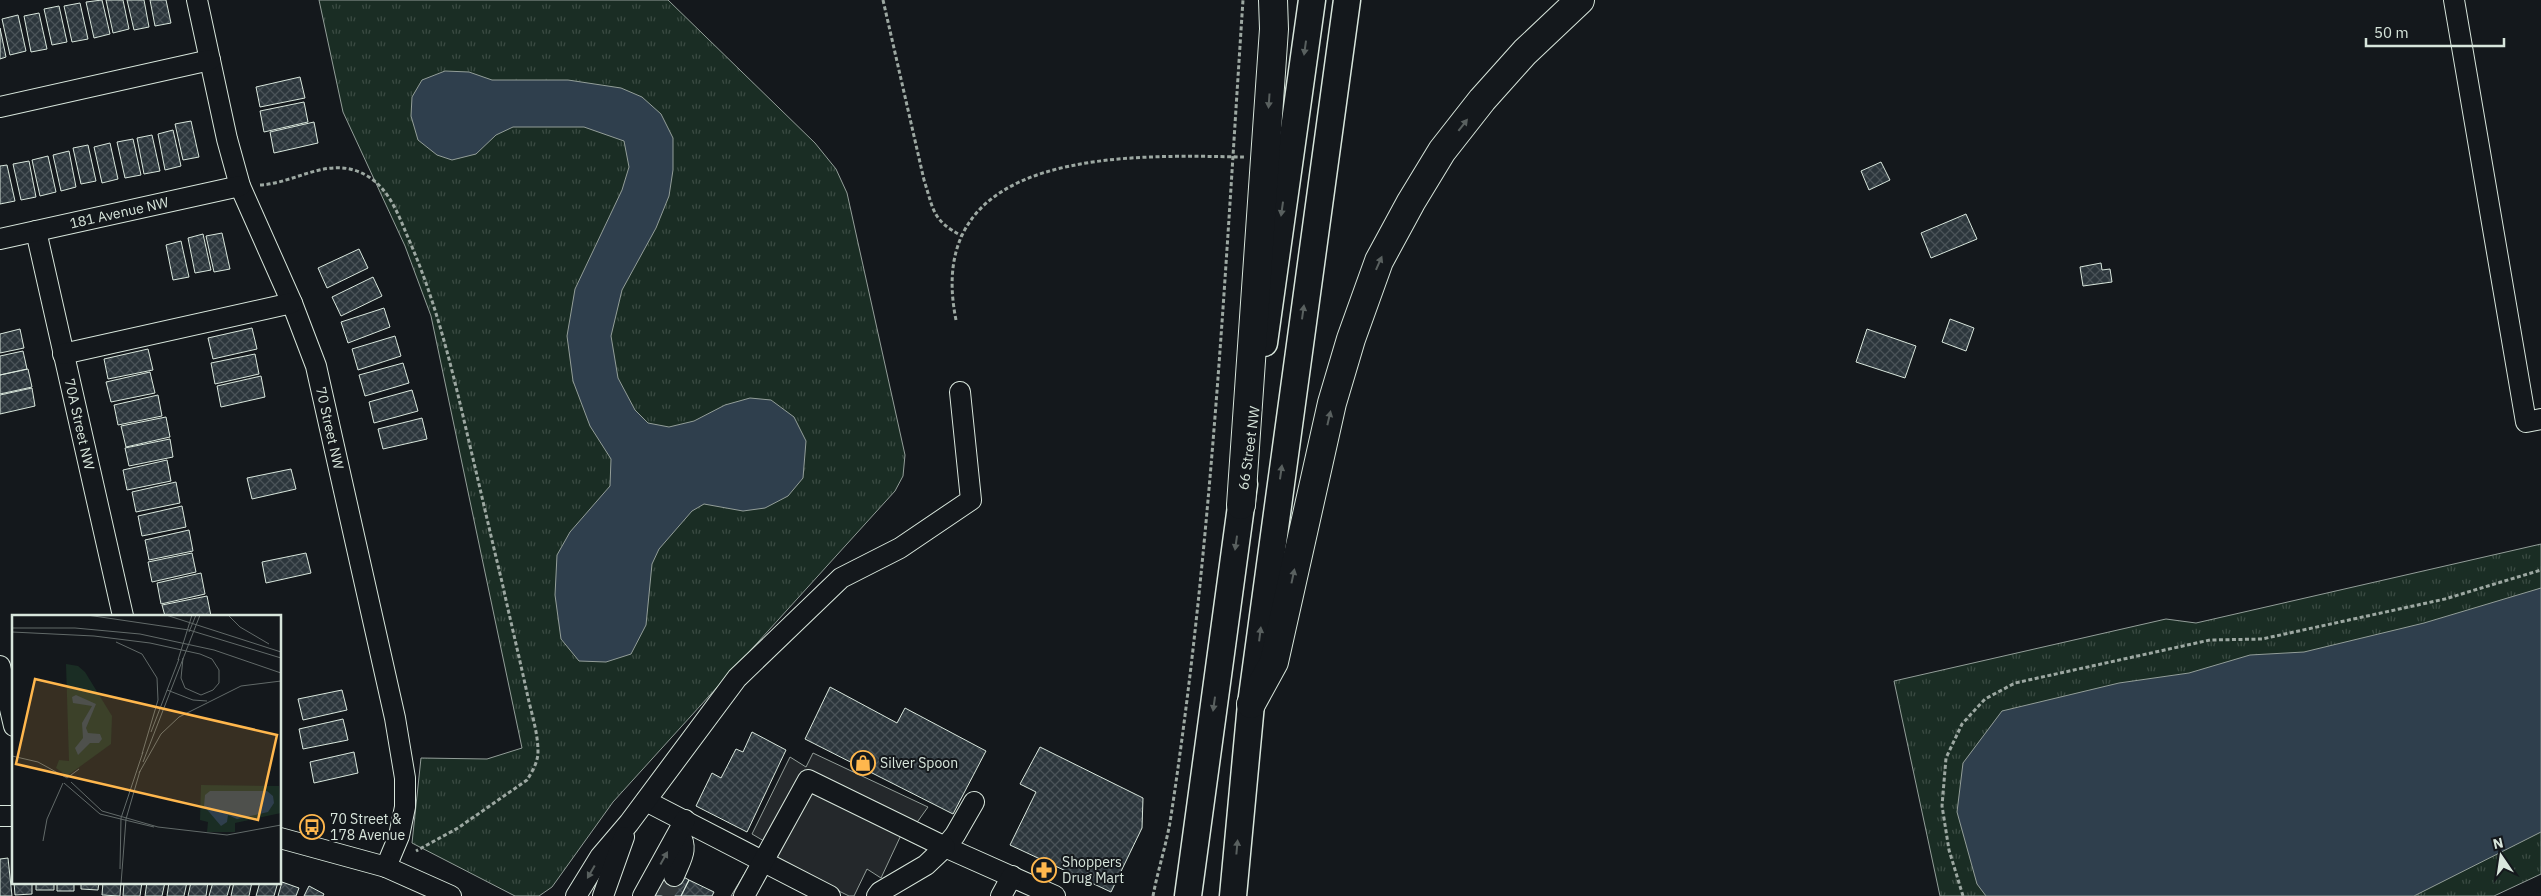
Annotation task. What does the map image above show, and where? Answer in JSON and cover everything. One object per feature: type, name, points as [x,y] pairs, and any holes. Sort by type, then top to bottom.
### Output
[{"type":"highway","points":[[1241,505],[1274,30],[1273,0]]},
{"type":"highway","points":[[1251,704],[1274,662],[1332,402],[1351,339],[1379,261],[1410,202],[1442,151],[1482,100],[1526,52],[1580,0]]},
{"type":"main road","name":"66 Street NW","points":[[1188,896],[1312,0]]},
{"type":"main road","points":[[1233,896],[1251,704],[1347,0]]},
{"type":"main road","points":[[1195,844],[1200,896]]},
{"type":"street","name":"70 Street NW","points":[[197,0],[240,186],[292,302],[316,366],[402,750],[405,778],[405,807],[399,836],[386,867]]},
{"type":"street","points":[[2454,0],[2534,420]]},
{"type":"street","points":[[0,107],[210,60]]},
{"type":"street","name":"181 Avenue NW","points":[[0,239],[240,186]]},
{"type":"street","name":"70A Street NW","points":[[36,231],[123,615]]},
{"type":"street","points":[[64,354],[292,302]]},
{"type":"street","points":[[576,896],[600,856],[646,801],[737,678],[841,578],[900,548],[971,500],[960,392]]},
{"type":"street","points":[[0,666],[12,717]]},
{"type":"street","points":[[744,896],[762,860],[808,780],[945,847],[1055,896]]},
{"type":"street","points":[[646,801],[682,826],[762,860],[806,891],[830,896]]},
{"type":"street","points":[[877,896],[880,892],[926,865],[945,847],[955,835],[974,802]]},
{"type":"street","points":[[603,896],[629,823]]},
{"type":"street","points":[[674,876],[685,850],[682,826]]},
{"type":"street","points":[[643,896],[682,826]]},
{"type":"street","points":[[281,838],[386,867],[450,896]]},
{"type":"street","points":[[1001,896],[1012,876]]},
{"type":"path","points":[[883,0],[924,180],[933,208],[943,226],[962,236]]},
{"type":"path","points":[[1153,896],[1171,817],[1200,586],[1233,157],[1243,0]]},
{"type":"path","points":[[956,320],[951,285],[952,266],[957,246],[981,209],[1001,193],[1052,168],[1110,159],[1265,158]]},
{"type":"path","points":[[240,186],[266,185],[316,169],[336,167],[355,170],[370,178],[384,190],[399,217],[420,264],[439,318],[536,732],[538,754],[533,770],[526,780],[458,828],[416,850]]},
{"type":"path","points":[[1963,896],[1949,850],[1942,806],[1946,758],[1962,724],[1985,700],[2015,683],[2210,640],[2262,639],[2445,599],[2541,570]]},
{"type":"green space","points":[[319,0],[668,0],[815,143],[836,169],[847,193],[905,455],[903,476],[895,491],[613,802],[552,887],[539,896],[515,896],[412,843],[421,758],[487,759],[522,748],[431,316],[405,246],[343,112]]},
{"type":"green space","points":[[2541,544],[2541,874],[2494,896],[1940,896],[1894,681],[2166,619],[2196,623]]},
{"type":"shaded area","points":[[813,753],[928,807],[918,821],[902,833],[881,878],[867,869],[854,896],[849,896],[774,859],[754,896],[731,896],[764,841],[752,834],[790,757],[806,767]]},
{"type":"water","points":[[445,71],[469,72],[492,80],[568,80],[621,88],[642,97],[661,114],[673,138],[673,170],[669,196],[656,228],[622,290],[611,336],[618,378],[635,410],[648,423],[669,427],[694,421],[725,405],[750,398],[771,400],[794,417],[806,441],[803,478],[788,496],[765,508],[743,511],[704,504],[692,511],[659,549],[652,564],[646,625],[631,654],[606,662],[579,661],[561,639],[555,595],[557,555],[570,532],[610,486],[611,459],[590,426],[573,381],[567,336],[575,289],[622,190],[629,167],[624,141],[584,127],[513,127],[496,135],[476,154],[452,160],[437,155],[418,140],[411,116],[412,97],[422,80]]},
{"type":"water","points":[[2541,588],[2541,832],[2414,896],[1986,896],[1977,884],[1957,812],[1963,763],[2002,711],[2119,683],[2189,673],[2250,655],[2304,652],[2424,623]]},
{"type":"building","points":[[102,0],[110,34],[94,38],[86,2]]},
{"type":"building","points":[[106,0],[123,0],[129,29],[113,33]]},
{"type":"building","points":[[127,0],[144,0],[149,27],[134,30]]},
{"type":"building","points":[[150,0],[166,0],[171,23],[155,26]]},
{"type":"building","points":[[80,3],[88,39],[72,42],[64,6]]},
{"type":"building","points":[[59,6],[67,42],[52,45],[44,9]]},
{"type":"building","points":[[39,13],[47,49],[31,52],[24,16]]},
{"type":"building","points":[[18,15],[26,51],[10,55],[2,19]]},
{"type":"building","points":[[0,28],[6,57],[0,59]]},
{"type":"building","points":[[300,77],[305,98],[260,107],[256,87]]},
{"type":"building","points":[[304,102],[308,122],[264,132],[260,111]]},
{"type":"building","points":[[191,121],[199,157],[183,160],[175,124]]},
{"type":"building","points":[[314,122],[318,143],[274,153],[270,132]]},
{"type":"building","points":[[173,130],[181,166],[165,170],[158,134]]},
{"type":"building","points":[[152,135],[160,171],[144,174],[137,138]]},
{"type":"building","points":[[133,139],[141,175],[125,178],[117,142]]},
{"type":"building","points":[[110,143],[118,179],[102,183],[94,147]]},
{"type":"building","points":[[88,145],[96,181],[81,184],[73,148]]},
{"type":"building","points":[[69,151],[76,187],[61,191],[53,155]]},
{"type":"building","points":[[48,156],[56,192],[40,196],[32,160]]},
{"type":"building","points":[[29,161],[36,197],[21,200],[13,164]]},
{"type":"building","points":[[1881,162],[1890,180],[1869,190],[1861,171]]},
{"type":"building","points":[[7,165],[15,201],[0,204],[0,166]]},
{"type":"building","points":[[1966,214],[1977,239],[1931,258],[1921,233]]},
{"type":"building","points":[[222,233],[230,269],[214,272],[206,236]]},
{"type":"building","points":[[203,234],[211,270],[195,273],[188,238]]},
{"type":"building","points":[[181,241],[189,277],[173,280],[166,245]]},
{"type":"building","points":[[359,249],[368,268],[327,288],[318,268]]},
{"type":"building","points":[[2101,263],[2102,270],[2110,269],[2112,282],[2083,286],[2080,267]]},
{"type":"building","points":[[373,277],[382,296],[341,316],[332,297]]},
{"type":"building","points":[[384,308],[390,327],[348,343],[341,322]]},
{"type":"building","points":[[1950,319],[1974,328],[1966,351],[1942,342]]},
{"type":"building","points":[[252,328],[257,349],[213,359],[208,338]]},
{"type":"building","points":[[20,329],[24,348],[0,353],[0,334]]},
{"type":"building","points":[[1867,329],[1916,346],[1905,378],[1856,362]]},
{"type":"building","points":[[395,336],[401,356],[358,370],[352,349]]},
{"type":"building","points":[[148,349],[153,370],[108,379],[104,359]]},
{"type":"building","points":[[23,351],[27,369],[0,375],[0,356]]},
{"type":"building","points":[[255,354],[259,374],[215,384],[211,363]]},
{"type":"building","points":[[403,363],[409,383],[365,396],[359,375]]},
{"type":"building","points":[[28,369],[32,387],[0,394],[0,375]]},
{"type":"building","points":[[150,372],[155,393],[111,402],[106,382]]},
{"type":"building","points":[[261,376],[265,397],[221,407],[217,386]]},
{"type":"building","points":[[32,388],[35,406],[0,414],[0,395]]},
{"type":"building","points":[[412,390],[418,411],[374,423],[369,402]]},
{"type":"building","points":[[158,395],[162,416],[118,425],[114,405]]},
{"type":"building","points":[[166,417],[170,437],[126,447],[121,426]]},
{"type":"building","points":[[422,418],[427,439],[383,449],[378,429]]},
{"type":"building","points":[[170,439],[173,457],[129,466],[125,448]]},
{"type":"building","points":[[167,460],[171,481],[127,490],[123,470]]},
{"type":"building","points":[[291,469],[296,489],[252,499],[247,478]]},
{"type":"building","points":[[176,482],[180,503],[136,512],[132,492]]},
{"type":"building","points":[[182,506],[186,527],[142,536],[138,516]]},
{"type":"building","points":[[189,530],[193,551],[149,560],[145,540]]},
{"type":"building","points":[[192,553],[196,572],[152,582],[148,562]]},
{"type":"building","points":[[306,553],[311,573],[266,583],[262,562]]},
{"type":"building","points":[[201,573],[205,594],[161,604],[157,583]]},
{"type":"building","points":[[207,596],[211,615],[165,615],[162,605]]},
{"type":"building","points":[[830,687],[897,723],[905,708],[986,751],[953,814],[805,739]]},
{"type":"building","points":[[342,690],[347,710],[303,720],[298,699]]},
{"type":"building","points":[[343,719],[348,740],[303,749],[299,729]]},
{"type":"building","points":[[752,732],[786,750],[747,832],[696,806],[712,773],[721,778],[736,749],[743,752]]},
{"type":"building","points":[[1040,747],[1143,798],[1142,828],[1111,892],[1010,845],[1036,792],[1020,784]]},
{"type":"building","points":[[354,752],[358,773],[314,783],[310,762]]},
{"type":"building","points":[[8,858],[12,896],[0,896],[0,859]]},
{"type":"building","points":[[669,869],[689,880],[681,896],[655,896]]},
{"type":"building","points":[[689,880],[714,892],[712,896],[681,896]]},
{"type":"building","points":[[282,882],[299,888],[296,896],[278,896]]},
{"type":"building","points":[[14,884],[32,884],[32,894],[15,895]]},
{"type":"building","points":[[36,884],[54,884],[54,890],[36,890]]},
{"type":"building","points":[[57,884],[74,884],[74,891],[57,891]]},
{"type":"building","points":[[81,884],[99,884],[98,890],[81,889]]},
{"type":"building","points":[[103,884],[121,884],[120,896],[102,895]]},
{"type":"building","points":[[124,884],[142,884],[140,896],[123,896]]},
{"type":"building","points":[[147,884],[165,884],[162,896],[145,896]]},
{"type":"building","points":[[169,884],[187,884],[184,896],[167,896]]},
{"type":"building","points":[[191,884],[208,884],[206,896],[188,896]]},
{"type":"building","points":[[212,884],[230,884],[227,896],[209,896]]},
{"type":"building","points":[[234,884],[252,884],[249,896],[231,896]]},
{"type":"building","points":[[259,884],[277,884],[274,896],[256,896]]},
{"type":"building","points":[[309,886],[324,894],[323,896],[304,896]]},
{"type":"tunnel","points":[[663,896],[674,876]]},
{"type":"place","name":"Silver Spoon","points":[[863,763]]},
{"type":"place","name":"70 Street & 178 Avenue","points":[[312,827]]},
{"type":"place","name":"Shoppers Drug Mart","points":[[1044,870]]}]
